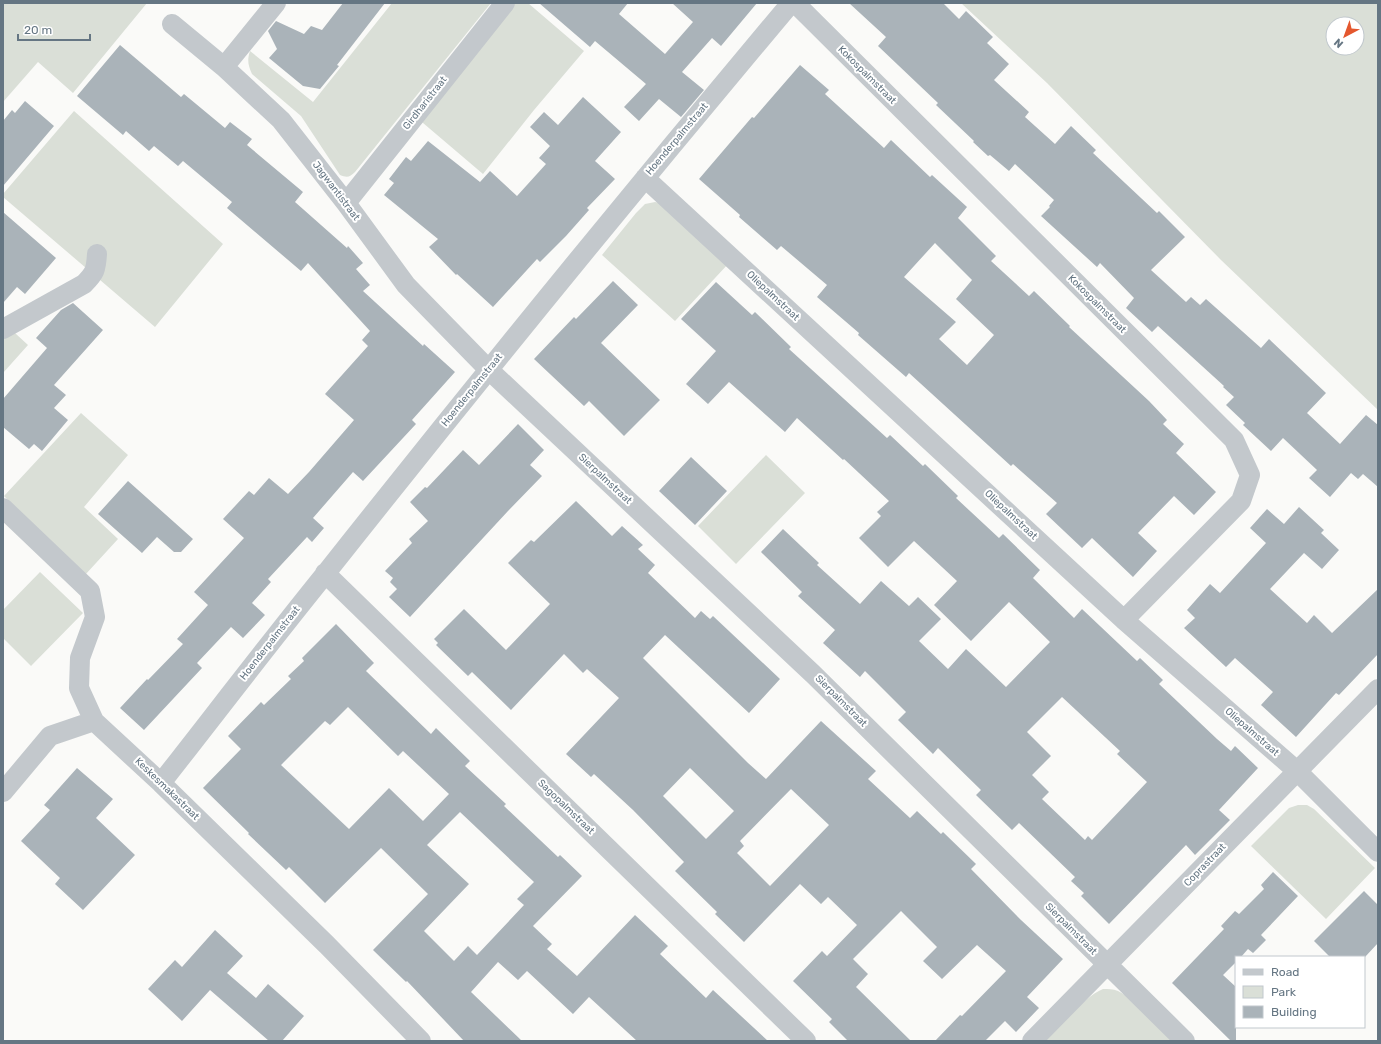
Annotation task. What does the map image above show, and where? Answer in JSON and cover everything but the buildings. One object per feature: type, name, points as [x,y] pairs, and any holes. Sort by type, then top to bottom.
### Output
[{"type":"street","points":[[224,67],[276,3]]},
{"type":"street","name":"Girdharistraat","points":[[346,203],[505,3]]},
{"type":"street","name":"Hoenderpalmstraat","points":[[161,783],[325,573],[645,178],[791,3]]},
{"type":"street","name":"Kokospalmstraat","points":[[795,3],[1234,440],[1250,475],[1241,501],[1124,620]]},
{"type":"street","name":"Jagwantistraat","points":[[172,24],[224,67],[281,120],[346,203],[406,285],[489,370]]},
{"type":"street","name":"Oliepalmstraat","points":[[645,178],[1124,620],[1297,771],[1378,852]]},
{"type":"street","points":[[3,329],[84,284],[97,267],[97,254]]},
{"type":"street","name":"Sierpalmstraat","points":[[489,370],[813,674],[1185,1041]]},
{"type":"street","name":"Keskesmakastraat","points":[[3,508],[90,591],[95,617],[80,658],[79,688],[94,721],[161,783],[327,946],[420,1041]]},
{"type":"street","name":"Sagopalmstraat","points":[[325,573],[806,1041]]},
{"type":"street","name":"Coprastraat","points":[[1032,1041],[1378,689]]},
{"type":"street","points":[[3,792],[50,736],[94,721]]},
{"type":"green space","points":[[3,3],[147,3],[73,93],[38,62],[3,102]]},
{"type":"green space","points":[[392,3],[491,3],[355,172],[347,177],[342,176],[301,116],[252,74],[248,57],[250,51],[313,102]]},
{"type":"green space","points":[[510,3],[528,3],[584,51],[534,110],[483,174],[416,117]]},
{"type":"green space","points":[[961,3],[1378,3],[1378,410],[1221,260],[1047,83]]},
{"type":"green space","points":[[74,111],[223,244],[155,327],[3,197],[3,194]]},
{"type":"green space","points":[[655,202],[664,204],[729,263],[675,321],[602,255],[645,204]]},
{"type":"green space","points":[[3,322],[28,345],[3,373]]},
{"type":"green space","points":[[81,413],[128,455],[84,507],[118,539],[85,575],[4,496]]},
{"type":"green space","points":[[766,455],[805,493],[736,564],[698,526]]},
{"type":"green space","points":[[40,572],[83,613],[31,666],[3,638],[3,610]]},
{"type":"green space","points":[[1298,805],[1307,805],[1314,809],[1375,868],[1326,919],[1251,846],[1289,808]]},
{"type":"green space","points":[[1103,989],[1114,990],[1124,994],[1138,1006],[1172,1041],[1044,1041],[1080,1005]]}]
